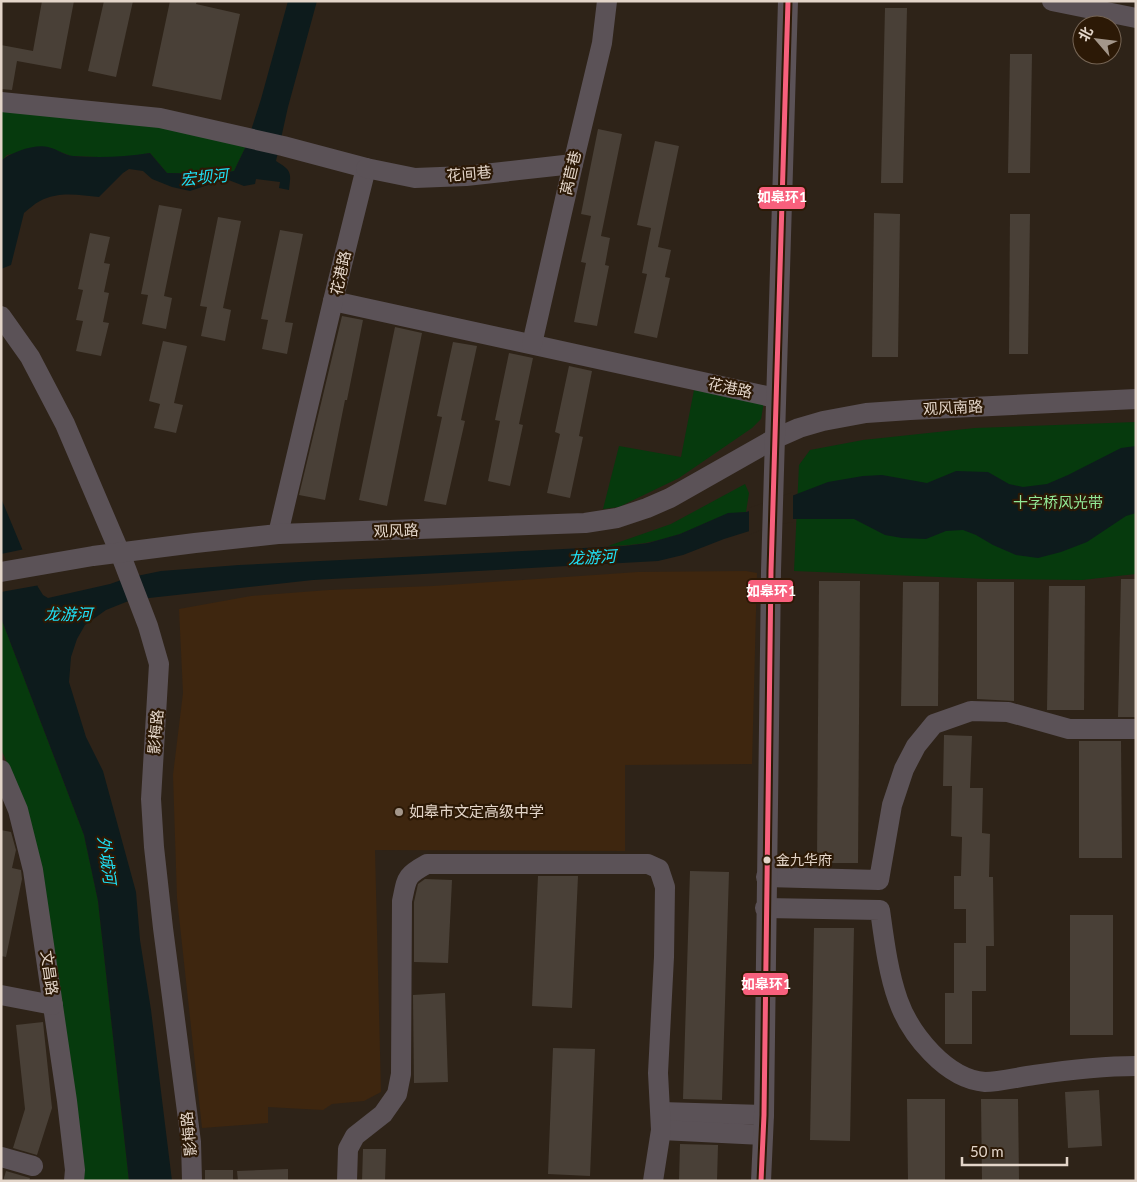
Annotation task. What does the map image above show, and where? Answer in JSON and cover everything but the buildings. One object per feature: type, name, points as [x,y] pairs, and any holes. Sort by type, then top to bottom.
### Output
[{"type":"street","name":"莴苣巷","points":[[532,344],[602,43],[607,1]]},
{"type":"street","points":[[761,1181],[773,476],[788,1]]},
{"type":"street","points":[[1052,1],[1136,18]]},
{"type":"street","points":[[1,102],[160,118],[283,146],[366,168]]},
{"type":"street","name":"花间巷","points":[[366,168],[415,178],[466,176],[573,164]]},
{"type":"street","name":"花港路","points":[[366,168],[333,301],[776,398]]},
{"type":"street","points":[[278,534],[333,301]]},
{"type":"street","name":"影梅路","points":[[1,316],[30,357],[65,424],[124,562],[148,626],[159,664],[151,799],[154,847],[191,1142],[192,1181]]},
{"type":"street","name":"观风南路","points":[[774,439],[808,426],[866,413],[1136,399]]},
{"type":"street","name":"观风路","points":[[1,572],[93,556],[124,562],[195,543],[278,534],[585,523],[617,518],[670,498],[774,439]]},
{"type":"street","points":[[1136,729],[1069,730],[1008,712],[971,711],[934,724],[916,746],[904,769],[892,805],[879,880],[880,910],[885,947],[897,999],[907,1020],[920,1039],[939,1060],[960,1076],[985,1082],[1103,1066],[1136,1066]]},
{"type":"street","name":"文昌路","points":[[1,770],[9,809],[33,870],[67,1100],[74,1181]]},
{"type":"street","points":[[348,1181],[348,1149],[355,1136],[383,1114],[397,1094],[401,1074],[402,901],[406,882],[412,873],[426,864],[648,864],[659,869],[665,886],[664,957],[658,1073],[661,1121],[653,1181]]},
{"type":"street","points":[[766,877],[879,880]]},
{"type":"street","points":[[765,908],[880,910]]},
{"type":"street","points":[[1,995],[53,1005]]},
{"type":"street","points":[[661,1121],[763,1125]]},
{"type":"street","points":[[1,1157],[33,1166]]},
{"type":"shaded area","name":"如皋市文定高级中学","points":[[746,571],[757,573],[752,764],[625,765],[625,851],[375,850],[381,1092],[364,1101],[332,1104],[323,1110],[268,1107],[268,1123],[202,1128],[177,898],[173,775],[183,693],[179,609],[251,596],[329,590],[433,586],[638,572]]},
{"type":"green space","points":[[1,106],[165,125],[246,146],[234,171],[215,174],[167,173],[150,153],[123,158],[71,156],[47,147],[7,155],[1,161]]},
{"type":"green space","points":[[694,390],[764,402],[761,419],[752,428],[679,478],[619,507],[603,509],[619,446],[681,457]]},
{"type":"green space","name":"十字桥风光带","points":[[1136,422],[1136,574],[1082,580],[988,579],[794,571],[799,465],[810,450],[863,440],[975,428]]},
{"type":"green space","points":[[745,484],[749,493],[746,512],[719,517],[680,534],[663,539],[645,543],[608,546],[671,524]]},
{"type":"green space","points":[[1,618],[84,835],[98,901],[129,1181],[81,1181],[13,776],[1,749]]},
{"type":"water","name":"宏坝河","points":[[288,1],[317,1],[288,107],[276,161],[289,172],[289,190],[279,188],[280,182],[256,179],[255,184],[244,186],[226,179],[190,191],[172,187],[152,179],[143,171],[129,169],[99,197],[62,195],[47,198],[34,205],[24,213],[11,265],[1,269],[1,161],[17,152],[43,146],[73,156],[112,157],[150,153],[167,173],[215,174],[234,171],[246,146],[261,99]]},
{"type":"water","points":[[1136,446],[1136,513],[1126,516],[1087,542],[1038,558],[1016,555],[963,530],[946,531],[926,539],[902,538],[885,535],[854,519],[788,519],[724,539],[683,555],[658,561],[313,580],[131,600],[106,610],[85,625],[77,639],[71,657],[69,682],[86,737],[103,771],[136,892],[140,940],[151,1010],[172,1181],[129,1181],[98,901],[84,835],[1,618],[1,498],[38,587],[43,595],[48,598],[161,571],[239,565],[624,546],[648,543],[680,534],[728,513],[746,512],[763,507],[828,482],[882,475],[927,483],[956,471],[988,472],[1009,484],[1023,487],[1047,484],[1121,448]]},
{"type":"pier","points":[[793,492],[793,522],[771,526],[749,535],[749,508]]},
{"type":"pier","points":[[25,549],[40,585],[1,592],[1,554]]},
{"type":"transit line","name":"如皋环1","points":[[761,1181],[764,1115],[771,571],[788,1]]},
{"type":"place","name":"如皋市文定高级中学","points":[[399,812]]},
{"type":"place","name":"金九华府","points":[[767,860]]},
{"type":"water label","name":"龙游河","points":[[592,557]]},
{"type":"water label","name":"龙游河","points":[[68,614]]},
{"type":"water label","name":"外城河","points":[[107,860]]}]
